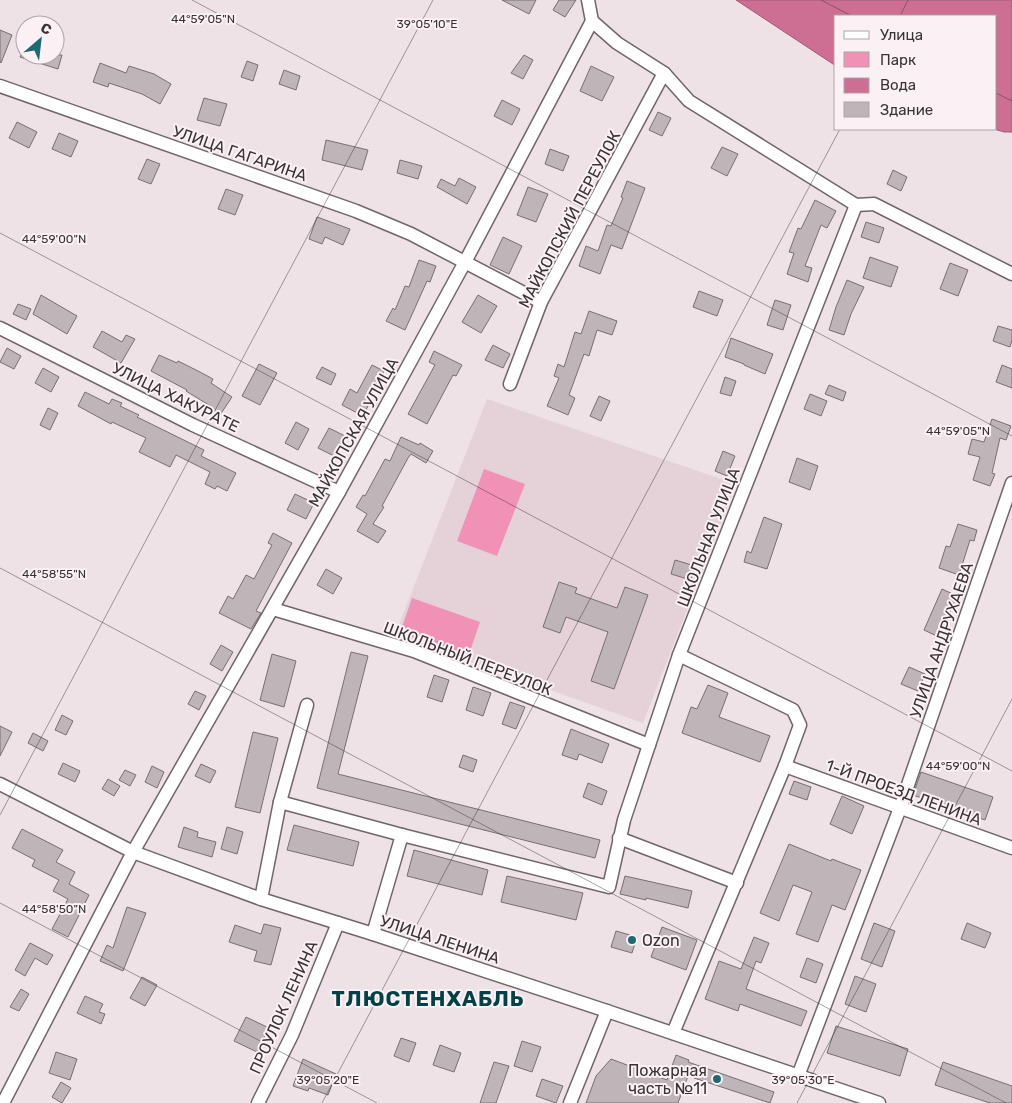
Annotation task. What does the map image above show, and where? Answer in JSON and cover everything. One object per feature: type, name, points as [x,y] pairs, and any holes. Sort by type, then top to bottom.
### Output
[{"type":"street","points":[[588,0],[592,21],[617,43],[664,73],[689,101],[856,205],[874,204],[1012,274]]},
{"type":"street","name":"МАЙКОПСКАЯ УЛИЦА","points":[[2,1103],[133,852],[339,492],[465,262],[592,21]]},
{"type":"street","name":"МАЙКОПСКИЙ ПЕРЕУЛОК","points":[[510,384],[541,302],[664,73]]},
{"type":"street","name":"УЛИЦА ГАГАРИНА","points":[[0,86],[356,211],[411,234],[541,302]]},
{"type":"street","name":"ШКОЛЬНАЯ УЛИЦА","points":[[402,836],[609,887],[619,838],[679,655],[856,205]]},
{"type":"street","name":"УЛИЦА ХАКУРАТЕ","points":[[0,328],[193,425],[339,492]]},
{"type":"street","name":"УЛИЦА АНДРУХАЕВА","points":[[798,1076],[900,808],[1012,483]]},
{"type":"street","name":"ШКОЛЬНЫЙ ПЕРЕУЛОК","points":[[273,609],[414,651],[649,745]]},
{"type":"street","points":[[673,1033],[737,883],[800,725],[793,710],[679,655]]},
{"type":"street","points":[[261,899],[280,802],[307,705]]},
{"type":"street","name":"1-Й ПРОЕЗД ЛЕНИНА","points":[[785,766],[1012,848]]},
{"type":"street","name":"УЛИЦА ЛЕНИНА","points":[[0,784],[133,852],[261,899],[607,1010],[879,1103]]},
{"type":"street","points":[[280,802],[402,836],[372,934]]},
{"type":"street","points":[[619,838],[737,883]]},
{"type":"street","name":"ПРОУЛОК ЛЕНИНА","points":[[258,1103],[292,1035],[338,923]]},
{"type":"street","points":[[570,1103],[607,1010]]},
{"type":"shaded area","points":[[487,399],[736,484],[643,723],[395,635]]},
{"type":"green space","points":[[484,469],[525,484],[497,556],[457,541]]},
{"type":"green space","points":[[412,598],[480,622],[468,657],[400,633]]},
{"type":"water","points":[[736,0],[1012,0],[1012,132],[997,130],[997,15],[834,15],[834,65]]},
{"type":"building","points":[[502,0],[536,0],[529,14]]},
{"type":"building","points":[[559,0],[576,0],[565,17],[553,10]]},
{"type":"building","points":[[0,30],[12,35],[1,63],[0,62]]},
{"type":"building","points":[[524,55],[533,60],[523,79],[511,73]]},
{"type":"building","points":[[247,61],[258,65],[253,81],[241,77]]},
{"type":"building","points":[[100,63],[126,73],[129,66],[154,74],[171,84],[160,104],[142,94],[109,83],[108,87],[93,82]]},
{"type":"building","points":[[45,65],[59,65],[58,69]]},
{"type":"building","points":[[591,66],[614,77],[602,101],[580,91]]},
{"type":"building","points":[[284,70],[300,76],[296,90],[279,84]]},
{"type":"building","points":[[204,98],[227,104],[220,126],[197,120]]},
{"type":"building","points":[[502,100],[520,109],[512,125],[494,116]]},
{"type":"building","points":[[658,112],[671,118],[662,136],[649,130]]},
{"type":"building","points":[[17,122],[37,132],[29,148],[9,138]]},
{"type":"building","points":[[59,133],[78,141],[71,157],[52,149]]},
{"type":"building","points":[[326,140],[368,150],[362,170],[322,160]]},
{"type":"building","points":[[722,147],[738,154],[727,176],[711,168]]},
{"type":"building","points":[[550,149],[569,156],[563,171],[545,164]]},
{"type":"building","points":[[147,159],[160,164],[151,184],[138,179]]},
{"type":"building","points":[[400,160],[422,166],[418,179],[397,173]]},
{"type":"building","points":[[893,170],[907,177],[901,191],[887,184]]},
{"type":"building","points":[[459,178],[476,187],[467,204],[437,187],[441,179],[455,186]]},
{"type":"building","points":[[627,181],[645,188],[622,249],[611,245],[600,274],[579,266],[586,246],[598,251],[607,225],[611,226],[623,198],[621,197]]},
{"type":"building","points":[[528,187],[548,194],[536,222],[517,215]]},
{"type":"building","points":[[226,189],[243,195],[235,215],[218,209]]},
{"type":"building","points":[[815,200],[836,211],[827,228],[821,225],[805,266],[812,268],[808,282],[787,274],[794,253],[789,252],[798,228],[801,229]]},
{"type":"building","points":[[317,217],[350,229],[343,245],[325,237],[322,244],[309,239]]},
{"type":"building","points":[[866,222],[884,228],[879,243],[861,237]]},
{"type":"building","points":[[503,237],[522,246],[509,274],[490,265]]},
{"type":"building","points":[[870,257],[898,267],[891,287],[863,278]]},
{"type":"building","points":[[419,260],[436,266],[430,282],[427,281],[405,330],[386,321],[393,308],[395,310],[405,286],[409,287]]},
{"type":"building","points":[[950,263],[968,270],[958,296],[940,289]]},
{"type":"building","points":[[847,280],[864,287],[851,314],[844,335],[829,330]]},
{"type":"building","points":[[699,291],[723,300],[717,316],[693,307]]},
{"type":"building","points":[[41,295],[77,316],[67,334],[33,314]]},
{"type":"building","points":[[478,295],[497,306],[481,333],[462,322]]},
{"type":"building","points":[[775,300],[791,305],[783,330],[767,325]]},
{"type":"building","points":[[18,304],[31,309],[26,320],[13,314]]},
{"type":"building","points":[[589,311],[617,321],[612,335],[597,330],[589,356],[584,354],[569,395],[575,398],[568,415],[547,406],[559,378],[554,376],[558,364],[564,367],[575,332],[581,334]]},
{"type":"building","points":[[998,326],[1012,330],[1010,347],[993,341]]},
{"type":"building","points":[[102,331],[122,342],[126,335],[135,339],[121,363],[93,347]]},
{"type":"building","points":[[731,338],[773,354],[765,374],[725,357]]},
{"type":"building","points":[[493,345],[510,354],[503,368],[485,360]]},
{"type":"building","points":[[7,348],[21,356],[14,369],[0,362]]},
{"type":"building","points":[[434,351],[462,365],[456,376],[453,375],[427,424],[408,414],[435,365],[429,362]]},
{"type":"building","points":[[159,355],[177,363],[178,361],[213,379],[211,383],[232,397],[218,418],[209,412],[212,407],[187,390],[151,371]]},
{"type":"building","points":[[259,364],[277,373],[260,405],[242,396]]},
{"type":"building","points":[[372,365],[384,371],[369,399],[371,400],[363,416],[342,405],[350,389],[357,393]]},
{"type":"building","points":[[1002,365],[1012,369],[1012,388],[996,382]]},
{"type":"building","points":[[322,367],[336,374],[331,385],[316,378]]},
{"type":"building","points":[[43,368],[59,377],[51,392],[35,383]]},
{"type":"building","points":[[725,377],[736,381],[731,396],[720,393]]},
{"type":"building","points":[[829,385],[846,392],[843,401],[825,394]]},
{"type":"building","points":[[85,392],[109,404],[112,399],[122,403],[120,406],[139,415],[137,417],[204,450],[201,456],[236,473],[227,491],[217,486],[215,489],[205,484],[210,472],[176,455],[170,467],[139,452],[146,438],[112,422],[111,424],[78,406]]},
{"type":"building","points":[[810,394],[827,401],[821,416],[804,409]]},
{"type":"building","points":[[599,396],[610,401],[601,421],[590,416]]},
{"type":"building","points":[[48,408],[58,413],[50,430],[40,425]]},
{"type":"building","points":[[992,419],[1011,426],[1006,440],[1000,438],[992,473],[995,474],[990,486],[973,480],[980,457],[968,454],[972,439],[984,442]]},
{"type":"building","points":[[296,422],[309,429],[298,450],[285,443]]},
{"type":"building","points":[[329,428],[345,436],[334,456],[318,448]]},
{"type":"building","points":[[401,437],[419,445],[420,443],[433,451],[426,463],[411,454],[408,458],[382,506],[384,507],[373,524],[386,531],[378,543],[357,531],[367,514],[356,507],[363,495],[365,496],[385,459],[390,461]]},
{"type":"building","points":[[723,451],[735,456],[727,476],[715,471]]},
{"type":"building","points":[[797,458],[818,466],[810,490],[789,482]]},
{"type":"building","points":[[295,494],[314,503],[306,519],[287,510]]},
{"type":"building","points":[[764,517],[782,524],[767,569],[744,562],[747,551],[751,553]]},
{"type":"building","points":[[958,524],[977,530],[974,541],[970,540],[959,575],[939,568],[946,546],[950,547]]},
{"type":"building","points":[[273,533],[292,543],[256,611],[261,613],[251,629],[219,613],[228,596],[233,599],[246,575],[254,579],[272,545],[268,543]]},
{"type":"building","points":[[675,560],[695,566],[691,580],[671,574]]},
{"type":"building","points":[[326,569],[342,578],[333,594],[317,585]]},
{"type":"building","points":[[559,582],[577,588],[575,593],[617,608],[625,587],[648,595],[614,689],[591,681],[608,632],[566,617],[560,633],[543,627]]},
{"type":"building","points":[[942,589],[957,596],[939,637],[924,630]]},
{"type":"building","points":[[221,645],[233,652],[222,671],[210,664]]},
{"type":"building","points":[[351,652],[368,656],[338,774],[600,840],[595,858],[317,788]]},
{"type":"building","points":[[272,654],[296,661],[284,707],[260,700]]},
{"type":"building","points":[[909,667],[925,674],[918,691],[901,684]]},
{"type":"building","points":[[434,675],[449,680],[442,702],[427,697]]},
{"type":"building","points":[[708,685],[728,693],[719,717],[770,736],[760,762],[682,733],[691,707],[697,709]]},
{"type":"building","points":[[473,687],[491,693],[483,716],[466,710]]},
{"type":"building","points":[[195,691],[206,696],[199,710],[188,704]]},
{"type":"building","points":[[510,702],[525,707],[516,729],[502,724]]},
{"type":"building","points":[[62,715],[73,721],[66,735],[55,730]]},
{"type":"building","points":[[0,726],[12,732],[0,756]]},
{"type":"building","points":[[571,729],[609,744],[602,763],[579,754],[577,760],[562,755]]},
{"type":"building","points":[[253,732],[278,738],[260,813],[235,807]]},
{"type":"building","points":[[33,733],[48,741],[43,751],[28,743]]},
{"type":"building","points":[[463,755],[477,760],[473,772],[459,767]]},
{"type":"building","points":[[63,763],[80,771],[75,782],[58,774]]},
{"type":"building","points":[[201,764],[216,771],[210,783],[195,776]]},
{"type":"building","points":[[152,766],[164,772],[157,788],[145,782]]},
{"type":"building","points":[[125,770],[136,775],[130,786],[119,780]]},
{"type":"building","points":[[921,772],[993,797],[985,820],[913,795]]},
{"type":"building","points":[[108,779],[120,786],[114,796],[102,789]]},
{"type":"building","points":[[794,781],[811,787],[807,800],[789,794]]},
{"type":"building","points":[[588,783],[607,791],[602,805],[583,797]]},
{"type":"building","points":[[842,796],[864,806],[852,834],[830,824]]},
{"type":"building","points":[[294,825],[359,842],[353,866],[287,850]]},
{"type":"building","points":[[184,827],[198,832],[197,837],[216,842],[212,857],[178,847]]},
{"type":"building","points":[[227,827],[243,832],[237,854],[221,849]]},
{"type":"building","points":[[22,829],[63,850],[56,862],[75,872],[69,884],[89,895],[68,937],[52,929],[68,899],[53,891],[59,880],[32,866],[35,860],[12,848]]},
{"type":"building","points":[[789,844],[831,861],[832,859],[861,870],[845,910],[832,905],[818,942],[796,934],[812,892],[793,885],[779,921],[760,913]]},
{"type":"building","points":[[414,850],[488,870],[482,895],[407,876]]},
{"type":"building","points":[[507,876],[583,893],[576,920],[501,902]]},
{"type":"building","points":[[625,876],[692,891],[688,908],[620,894]]},
{"type":"building","points":[[127,907],[146,913],[123,971],[100,961],[107,945],[113,948]]},
{"type":"building","points":[[874,923],[895,931],[882,967],[861,959]]},
{"type":"building","points":[[967,923],[991,933],[985,948],[961,939]]},
{"type":"building","points":[[264,924],[281,928],[271,965],[254,961],[257,951],[229,942],[235,925],[261,934]]},
{"type":"building","points":[[662,927],[697,940],[686,970],[651,957]]},
{"type":"building","points":[[616,931],[637,937],[632,953],[611,947]]},
{"type":"building","points":[[754,937],[769,943],[761,963],[756,961],[746,989],[807,1011],[801,1026],[740,1004],[738,1011],[705,999],[719,961],[741,969]]},
{"type":"building","points":[[30,943],[53,955],[47,965],[35,958],[25,976],[15,970]]},
{"type":"building","points":[[807,958],[823,964],[816,983],[800,977]]},
{"type":"building","points":[[855,976],[876,984],[866,1012],[845,1004]]},
{"type":"building","points":[[142,977],[157,985],[145,1006],[130,998]]},
{"type":"building","points":[[21,989],[29,994],[19,1011],[10,1007]]},
{"type":"building","points":[[85,996],[103,1004],[99,1012],[105,1014],[101,1024],[77,1013]]},
{"type":"building","points":[[246,1017],[269,1028],[257,1052],[234,1041]]},
{"type":"building","points":[[836,1026],[908,1049],[900,1076],[827,1053]]},
{"type":"building","points":[[401,1038],[416,1043],[409,1062],[394,1056]]},
{"type":"building","points":[[522,1041],[541,1047],[532,1072],[514,1066]]},
{"type":"building","points":[[440,1045],[461,1053],[454,1072],[433,1065]]},
{"type":"building","points":[[56,1052],[77,1059],[70,1080],[49,1073]]},
{"type":"building","points":[[676,1055],[689,1060],[688,1062],[774,1092],[770,1103],[688,1076],[678,1103],[586,1103],[596,1076],[611,1059],[667,1080]]},
{"type":"building","points":[[303,1059],[336,1074],[328,1095],[309,1088],[308,1091],[293,1086]]},
{"type":"building","points":[[494,1062],[509,1066],[496,1103],[480,1103]]},
{"type":"building","points":[[943,1062],[1012,1086],[1012,1103],[990,1103],[935,1085]]},
{"type":"building","points":[[542,1079],[563,1086],[556,1103],[536,1096]]},
{"type":"building","points":[[61,1082],[71,1088],[62,1103],[52,1097]]},
{"type":"place","name":"Ozon","points":[[632,940]]},
{"type":"place","name":"Пожарная часть №11","points":[[717,1079]]},
{"type":"district","name":"ТЛЮСТЕНХАБЛЬ","points":[[428,999]]}]
